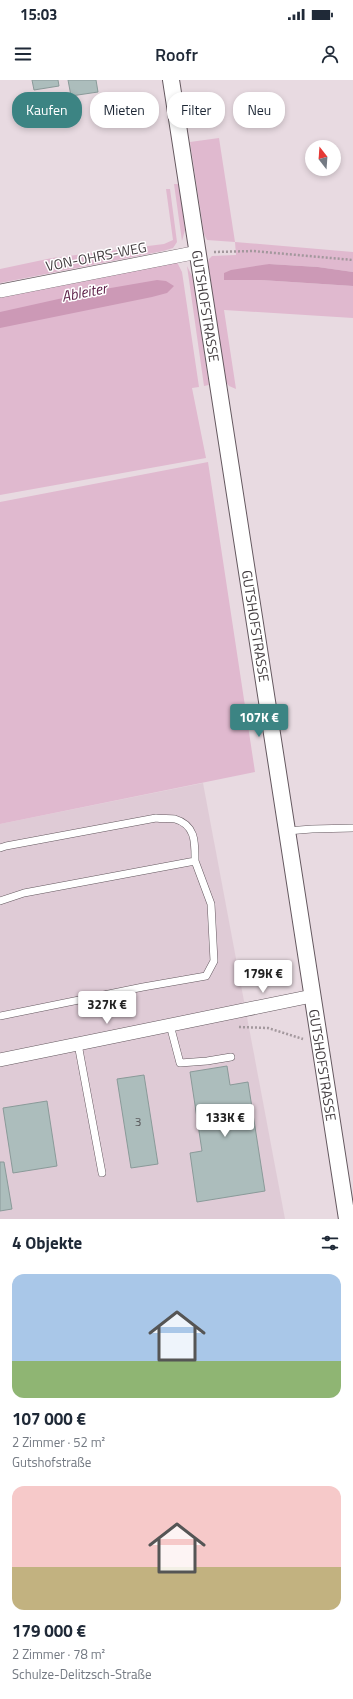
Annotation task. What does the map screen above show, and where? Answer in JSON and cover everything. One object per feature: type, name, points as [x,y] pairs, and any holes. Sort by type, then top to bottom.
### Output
[{"type":"street","name":"GUTSHOFSTRASSE","points":[[171,80],[312,996],[348,1202],[346,1219]]},
{"type":"street","name":"VON-OHRS-WEG","points":[[0,291],[198,252]]},
{"type":"street","points":[[0,1060],[312,996]]},
{"type":"lane","points":[[0,848],[156,818],[175,819],[189,828],[195,840],[195,861],[211,904],[214,961],[206,976],[143,987],[0,1016]]},
{"type":"lane","points":[[287,831],[353,828]]},
{"type":"lane","points":[[0,901],[24,893],[195,861]]},
{"type":"lane","points":[[170,1025],[180,1063],[231,1057]]},
{"type":"lane","points":[[78,1044],[102,1173]]},
{"type":"path","points":[[198,252],[253,251],[353,260]]},
{"type":"path","points":[[218,1016],[228,1028],[268,1028],[303,1039]]},
{"type":"shaded area","points":[[219,138],[235,242],[207,240],[204,234],[190,142]]},
{"type":"shaded area","points":[[174,184],[179,184],[185,230],[182,241]]},
{"type":"shaded area","points":[[166,189],[170,189],[177,242],[173,248],[0,283],[0,269],[52,258],[164,244],[173,240]]},
{"type":"shaded area","points":[[235,242],[353,252],[353,272],[318,267],[269,264],[224,280],[261,280],[353,286],[353,318],[224,310],[236,389],[229,386],[226,382],[208,263],[212,256],[236,255]]},
{"type":"shaded area","points":[[177,262],[182,272],[199,387],[192,388],[206,458],[0,495],[0,296]]},
{"type":"shaded area","points":[[269,264],[318,267],[353,272],[353,286],[261,280],[224,280],[224,273],[231,270]]},
{"type":"shaded area","points":[[187,266],[192,276],[194,285],[209,385],[204,386]]},
{"type":"shaded area","points":[[157,280],[166,281],[174,286],[167,293],[152,297],[0,328],[0,312],[99,290]]},
{"type":"shaded area","points":[[208,462],[255,772],[0,824],[0,502]]},
{"type":"shaded area","points":[[203,783],[285,1219],[0,1219],[0,824]]},
{"type":"building","points":[[32,80],[58,80],[59,86],[34,90]]},
{"type":"building","points":[[68,80],[96,80],[98,92],[82,94],[82,92],[70,92]]},
{"type":"building","points":[[227,1066],[230,1085],[248,1082],[265,1191],[197,1202],[190,1153],[202,1151],[190,1072]]},
{"type":"building","points":[[144,1075],[158,1164],[131,1168],[117,1079]]},
{"type":"building","points":[[47,1101],[57,1166],[13,1173],[3,1108]]},
{"type":"building","points":[[0,1162],[4,1162],[12,1209],[0,1211]]},
{"type":"water label","name":"Ableiter","points":[[84,292]]}]
